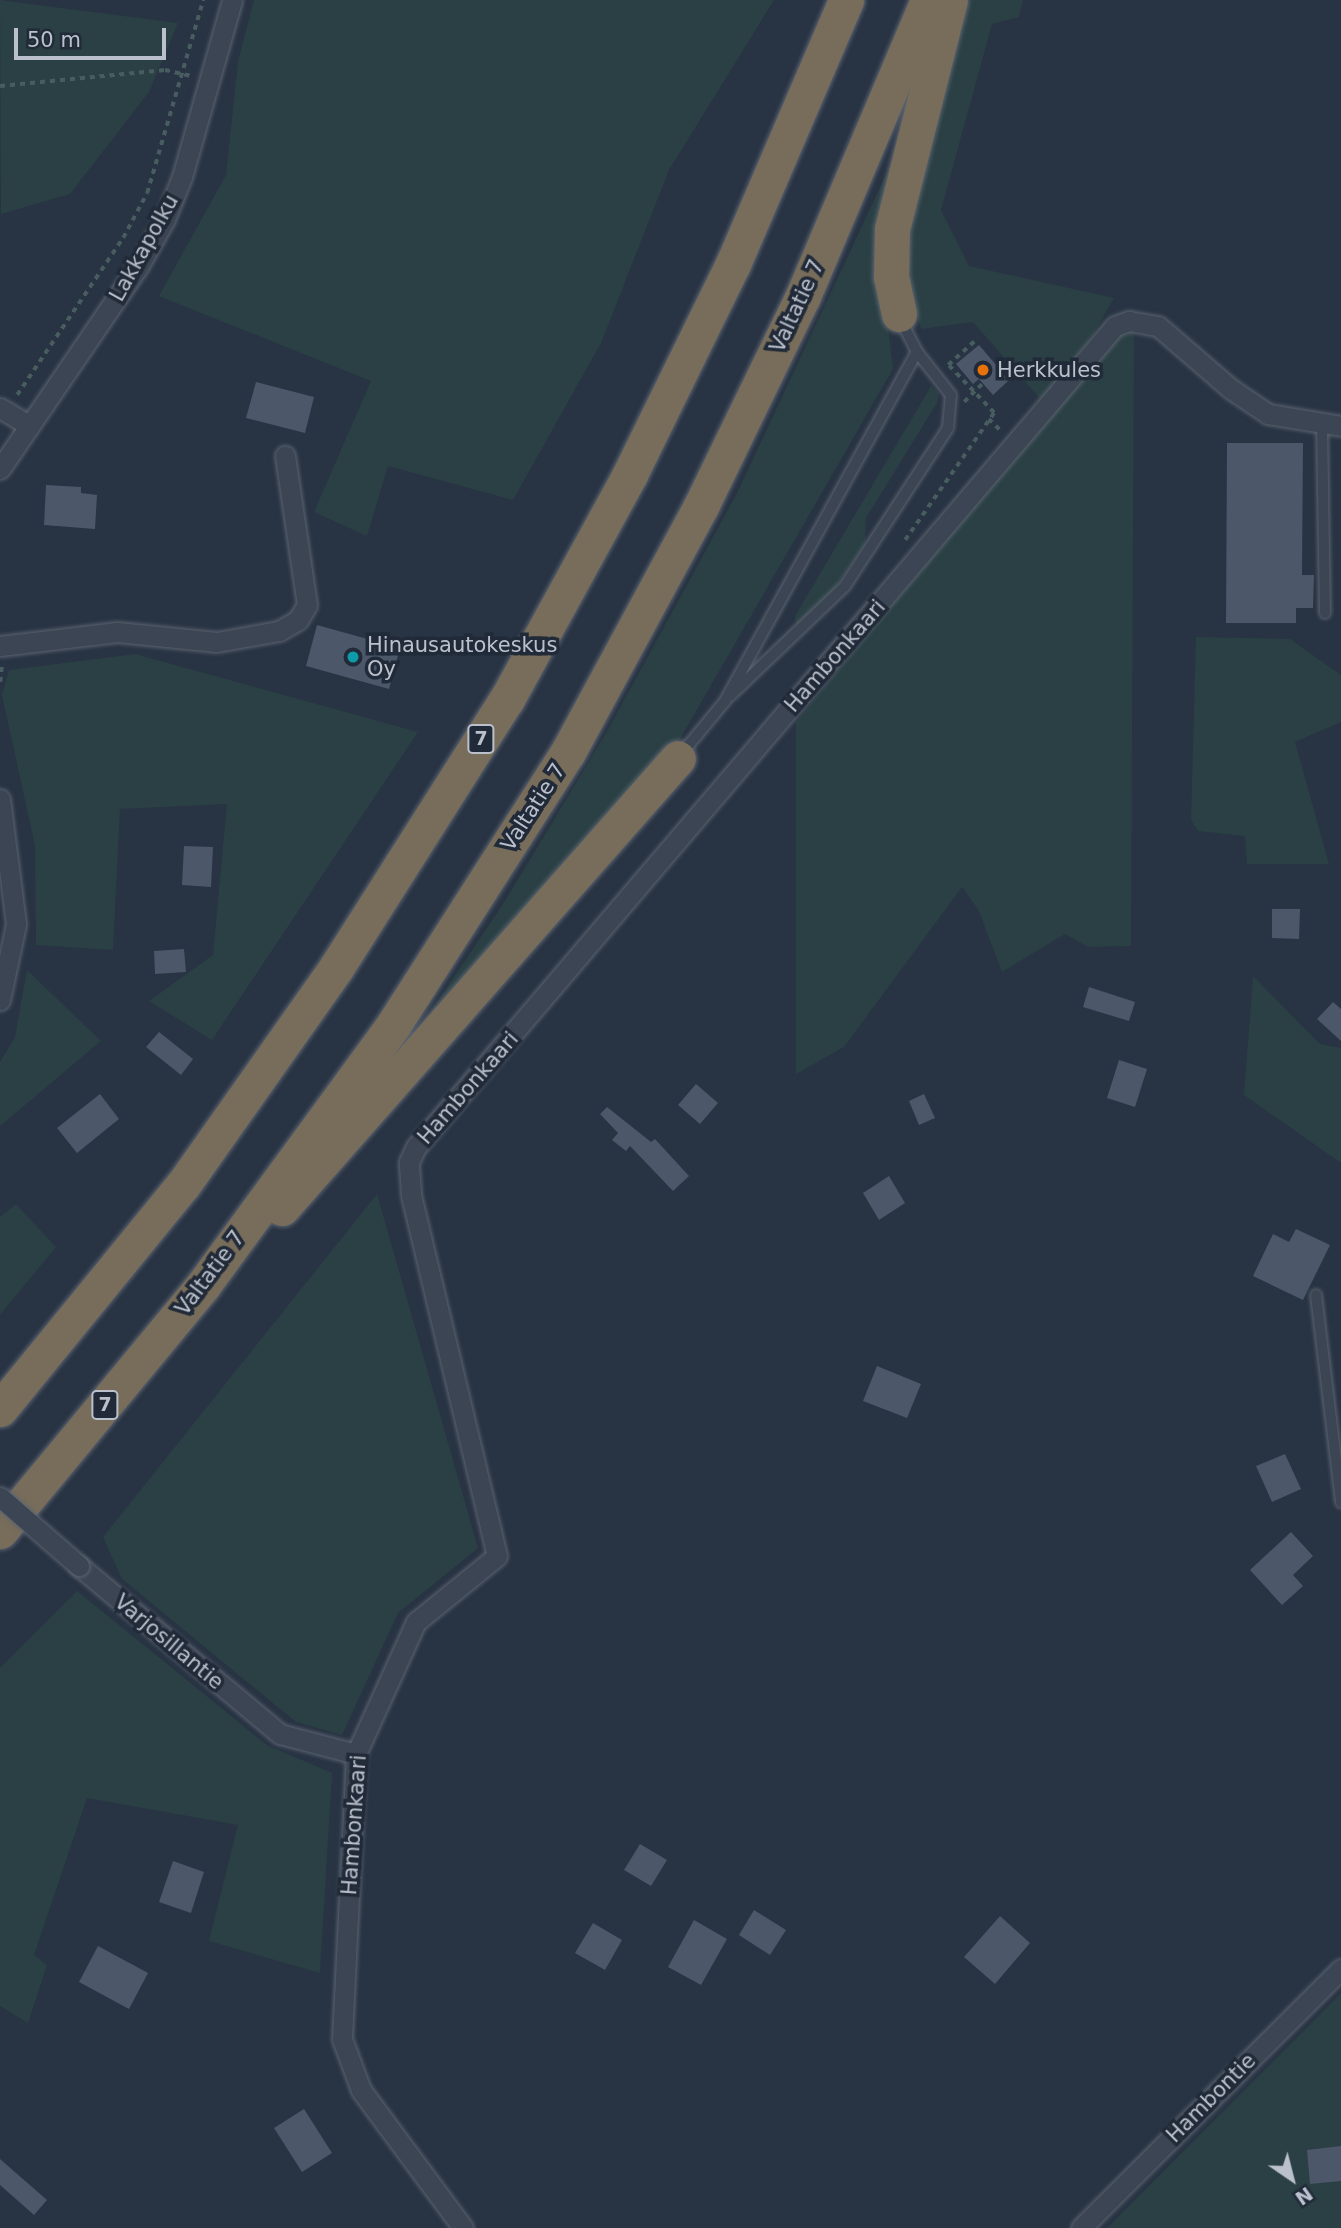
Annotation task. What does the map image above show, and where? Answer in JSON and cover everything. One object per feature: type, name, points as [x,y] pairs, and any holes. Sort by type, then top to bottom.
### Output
[{"type":"highway","name":"7","points":[[0,1409],[183,1185],[336,968],[507,699],[630,474],[733,264],[846,0]]},
{"type":"highway","name":"Valtatie 7","points":[[0,1531],[204,1284],[394,1024],[568,752],[701,506],[803,296],[928,0]]},
{"type":"highway","points":[[899,314],[891,277],[892,229],[950,0]]},
{"type":"highway","points":[[204,1284],[303,1187],[678,758]]},
{"type":"street","name":"Lakkapolku","points":[[0,469],[27,424],[138,267],[164,219],[210,80],[232,0]]},
{"type":"street","name":"Hambonkaari","points":[[463,2228],[361,2090],[342,2039],[356,1754],[416,1622],[497,1556],[411,1194],[409,1162],[416,1147],[1115,326],[1129,321],[1158,326],[1231,389],[1268,414],[1331,425]]},
{"type":"street","points":[[3,410],[27,424]]},
{"type":"street","points":[[0,646],[117,632],[217,642],[279,631],[298,620],[307,605],[285,456]]},
{"type":"street","points":[[0,799],[16,924],[0,1000]]},
{"type":"street","name":"Varjosillantie","points":[[0,1497],[280,1734],[356,1754]]},
{"type":"street","name":"Hambontie","points":[[1081,2228],[1341,1969]]},
{"type":"lane","points":[[678,758],[724,701],[845,586],[948,428],[951,395],[917,352],[899,314]]},
{"type":"lane","points":[[724,701],[917,352]]},
{"type":"lane","points":[[1325,613],[1331,425]]},
{"type":"lane","points":[[1316,1295],[1341,1503]]},
{"type":"path","points":[[3,410],[123,238],[147,192],[185,74],[203,0]]},
{"type":"path","points":[[0,86],[165,70],[210,80]]},
{"type":"green space","points":[[0,0],[178,23],[149,92],[70,194],[1,214]]},
{"type":"green space","points":[[254,0],[774,0],[669,170],[601,343],[513,500],[388,466],[367,536],[314,512],[371,381],[159,296],[226,175],[238,62]]},
{"type":"green space","points":[[969,0],[1023,0],[1019,17],[992,24],[941,210],[969,266],[1114,298],[1090,340],[1041,400],[973,322],[921,329],[908,284],[912,191]]},
{"type":"green space","points":[[899,147],[884,293],[893,369],[672,753],[423,1023],[503,904],[605,735],[737,493]]},
{"type":"green space","points":[[1134,329],[1131,946],[1088,947],[1065,934],[1002,972],[979,911],[962,887],[844,1047],[796,1074],[796,722],[1091,363],[1123,330]]},
{"type":"green space","points":[[931,386],[939,393],[937,403],[866,518],[865,545],[828,597],[796,626],[795,616]]},
{"type":"green space","points":[[1196,637],[1290,639],[1341,675],[1341,722],[1295,742],[1329,864],[1247,864],[1245,836],[1198,831],[1191,820]]},
{"type":"green space","points":[[135,654],[418,732],[212,1040],[149,1001],[213,955],[227,804],[120,809],[113,950],[36,945],[35,846],[2,695],[9,670]]},
{"type":"green space","points":[[27,970],[101,1041],[0,1126],[0,1062],[15,1037]]},
{"type":"green space","points":[[1253,976],[1320,1044],[1341,1048],[1341,1163],[1244,1095]]},
{"type":"green space","points":[[377,1194],[478,1548],[398,1613],[342,1735],[296,1722],[122,1579],[103,1537]]},
{"type":"green space","points":[[16,1204],[56,1247],[0,1315],[0,1217]]},
{"type":"green space","points":[[77,1591],[267,1745],[332,1773],[320,1973],[209,1941],[238,1825],[87,1798],[34,1955],[47,1965],[28,2023],[0,2006],[0,1668]]},
{"type":"green space","points":[[1341,1993],[1341,2228],[1107,2228]]},
{"type":"building","points":[[979,345],[1009,380],[993,395],[979,379],[973,384],[956,364]]},
{"type":"building","points":[[256,382],[314,397],[305,433],[246,418]]},
{"type":"building","points":[[1227,443],[1303,443],[1302,575],[1314,575],[1313,608],[1296,608],[1296,623],[1226,623]]},
{"type":"building","points":[[46,485],[81,487],[81,493],[97,495],[95,529],[44,525]]},
{"type":"building","name":"Hinausautokeskus Oy","points":[[317,625],[400,648],[389,689],[306,666]]},
{"type":"building","points":[[184,846],[213,847],[211,887],[182,885]]},
{"type":"building","points":[[1272,909],[1300,909],[1299,939],[1272,938]]},
{"type":"building","points":[[184,949],[186,972],[155,974],[154,951]]},
{"type":"building","points":[[1089,987],[1135,1002],[1129,1021],[1083,1007]]},
{"type":"building","points":[[1333,1002],[1341,1009],[1341,1041],[1317,1019]]},
{"type":"building","points":[[159,1032],[193,1059],[181,1075],[146,1047]]},
{"type":"building","points":[[1119,1060],[1147,1069],[1135,1107],[1107,1098]]},
{"type":"building","points":[[696,1084],[718,1103],[700,1124],[678,1105]]},
{"type":"building","points":[[100,1094],[119,1119],[77,1153],[57,1128]]},
{"type":"building","points":[[924,1094],[935,1118],[919,1125],[909,1101]]},
{"type":"building","points":[[607,1107],[651,1142],[655,1139],[689,1176],[673,1191],[630,1146],[626,1151],[612,1140],[618,1133],[600,1114]]},
{"type":"building","points":[[889,1176],[905,1203],[879,1220],[863,1193]]},
{"type":"building","points":[[1296,1229],[1330,1245],[1303,1300],[1253,1276],[1273,1234],[1289,1242]]},
{"type":"building","points":[[877,1366],[921,1384],[907,1418],[863,1401]]},
{"type":"building","points":[[1285,1454],[1301,1489],[1272,1502],[1256,1466]]},
{"type":"building","points":[[1291,1532],[1313,1556],[1293,1575],[1303,1586],[1282,1605],[1250,1570]]},
{"type":"building","points":[[640,1844],[667,1860],[651,1886],[624,1870]]},
{"type":"building","points":[[173,1861],[204,1872],[191,1913],[159,1902]]},
{"type":"building","points":[[754,1910],[786,1930],[770,1955],[739,1935]]},
{"type":"building","points":[[1000,1916],[1030,1943],[995,1984],[964,1957]]},
{"type":"building","points":[[694,1920],[727,1939],[701,1985],[668,1967]]},
{"type":"building","points":[[593,1923],[622,1940],[605,1970],[575,1953]]},
{"type":"building","points":[[98,1946],[148,1973],[129,2009],[79,1982]]},
{"type":"building","points":[[304,2109],[332,2153],[302,2172],[274,2128]]},
{"type":"building","points":[[1341,2146],[1341,2181],[1310,2184],[1307,2150]]},
{"type":"building","points":[[0,2159],[47,2200],[34,2215],[0,2185]]},
{"type":"place","name":"Herkkules","points":[[983,370]]},
{"type":"place","name":"Hinausautokeskus Oy","points":[[353,657]]}]
